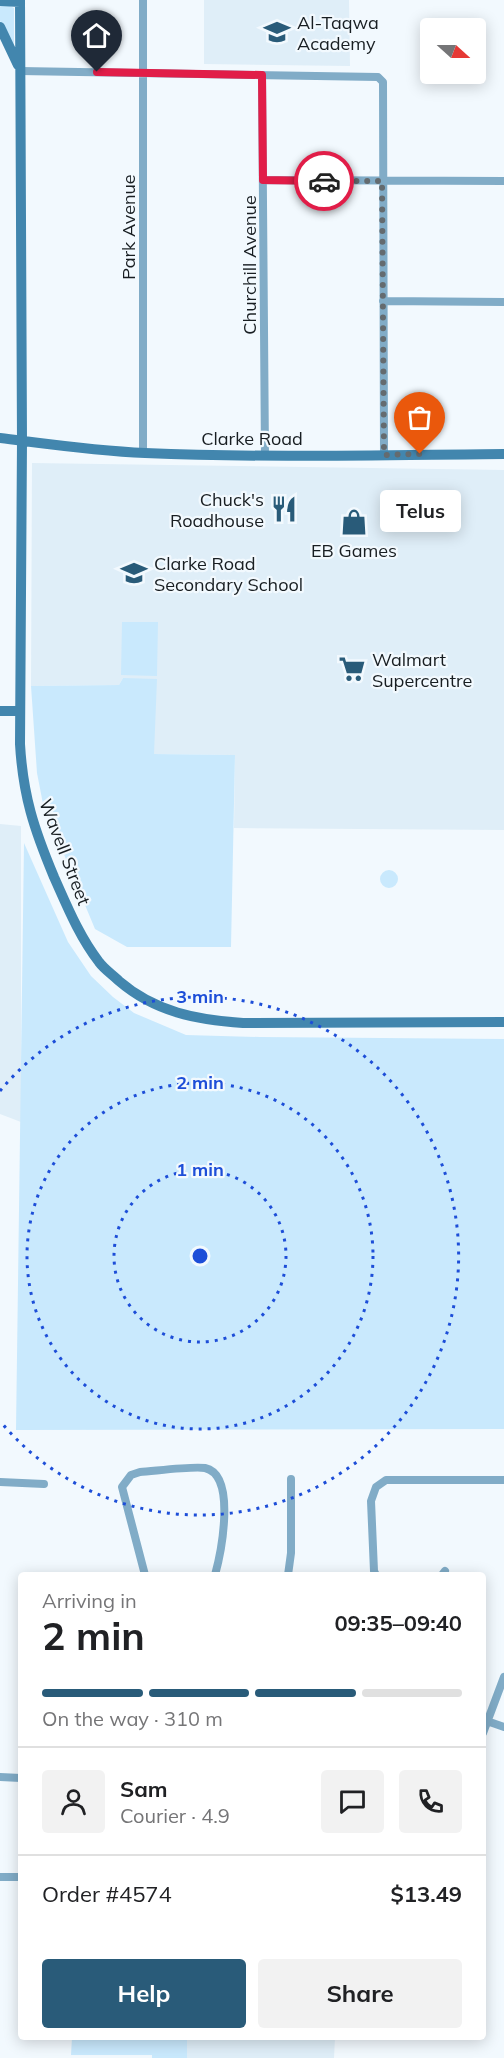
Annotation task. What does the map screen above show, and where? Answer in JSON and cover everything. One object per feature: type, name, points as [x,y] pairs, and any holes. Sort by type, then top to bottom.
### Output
[{"type":"street","name":"Park Avenue","points":[[143,0],[143,453]]},
{"type":"street","points":[[0,1],[20,1]]},
{"type":"street","name":"Wavell Street","points":[[20,1],[21,771],[28,810],[43,850],[82,937],[100,964],[129,989],[154,1005],[178,1014],[208,1021],[243,1023],[504,1022]]},
{"type":"street","points":[[0,27],[20,71],[378,77],[383,82],[384,455]]},
{"type":"street","name":"Churchill Avenue","points":[[262,75],[265,456]]},
{"type":"street","points":[[263,180],[504,181]]},
{"type":"street","points":[[383,301],[504,302]]},
{"type":"street","name":"Clarke Road","points":[[0,438],[143,453],[265,456],[504,454]]},
{"type":"street","points":[[0,711],[20,711]]},
{"type":"street","points":[[144,1572],[122,1486],[131,1475],[140,1472],[205,1468],[220,1478],[224,1489],[222,1550],[216,1572]]},
{"type":"street","points":[[288,1572],[291,1553],[291,1479]]},
{"type":"street","points":[[375,1572],[371,1500],[376,1487],[386,1480],[504,1480]]},
{"type":"street","points":[[0,1482],[44,1484]]},
{"type":"street","points":[[486,1718],[504,1677]]},
{"type":"street","points":[[486,1720],[504,1727]]},
{"type":"street","points":[[0,1777],[18,1778]]},
{"type":"street","points":[[0,1876],[18,1877]]},
{"type":"shaded area","name":"Al-Taqwa Academy","points":[[204,0],[349,0],[350,66],[204,64]]},
{"type":"shaded area","points":[[0,5],[14,8],[14,48],[0,21]]},
{"type":"shaded area","points":[[32,463],[504,470],[504,830],[234,828],[235,755],[154,754],[123,678],[119,685],[31,686]]},
{"type":"shaded area","points":[[122,622],[158,622],[157,676],[121,675]]},
{"type":"shaded area","points":[[123,678],[157,679],[154,754],[235,755],[231,947],[127,947],[95,929],[43,804],[37,773],[31,686],[119,685]]},
{"type":"shaded area","points":[[0,824],[21,826],[21,1122],[0,1114]]},
{"type":"shaded area","points":[[24,843],[68,942],[91,976],[134,1013],[186,1035],[504,1039],[504,1429],[16,1430]]},
{"type":"shaded area","points":[[385,870],[393,870],[398,875],[396,886],[385,888],[380,883],[380,875]]},
{"type":"shaded area","points":[[72,2040],[187,2040],[187,2058],[152,2058],[152,2055],[71,2055]]},
{"type":"shaded area","points":[[187,2040],[335,2040],[334,2058],[187,2058]]},
{"type":"way so far","points":[[324,181],[382,181],[384,455],[420,454]]},
{"type":"place","name":"Al-Taqwa Academy","points":[[277,32]]},
{"type":"place","name":"Telus","points":[[420,454]]},
{"type":"place","name":"Chuck's Roadhouse","points":[[284,509]]},
{"type":"place","name":"EB Games","points":[[354,522]]},
{"type":"place","name":"Clarke Road Secondary School","points":[[134,573]]},
{"type":"place","name":"Walmart Supercentre","points":[[352,669]]},
{"type":"route","points":[[97,72],[262,75],[263,180],[324,181]]}]
